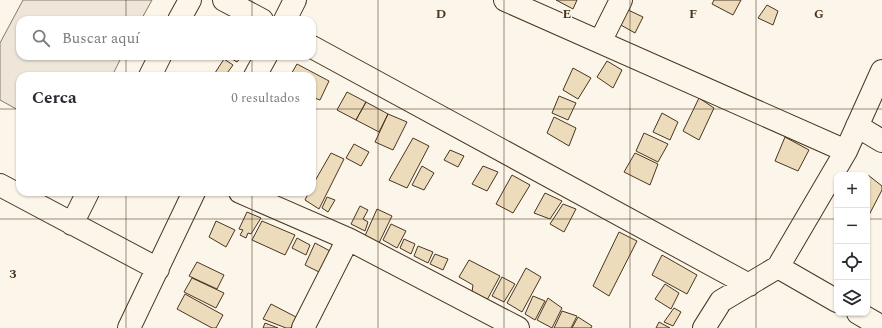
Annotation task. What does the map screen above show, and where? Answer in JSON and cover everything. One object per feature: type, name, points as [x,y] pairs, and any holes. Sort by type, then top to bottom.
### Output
[{"type":"street","points":[[181,16],[190,0]]},
{"type":"street","points":[[224,0],[254,16]]},
{"type":"street","points":[[287,16],[295,0]]},
{"type":"street","points":[[505,0],[846,151]]},
{"type":"street","points":[[600,42],[621,0]]},
{"type":"street","points":[[316,49],[749,285]]},
{"type":"street","points":[[152,72],[158,60]]},
{"type":"street","points":[[257,72],[264,60]]},
{"type":"street","points":[[704,328],[721,301],[778,267],[846,151],[882,71]]},
{"type":"street","points":[[857,126],[882,141]]},
{"type":"street","points":[[0,184],[16,193]]},
{"type":"street","points":[[22,196],[158,270]]},
{"type":"street","points":[[72,224],[86,196]]},
{"type":"street","points":[[129,328],[192,196]]},
{"type":"street","points":[[249,196],[348,239],[515,327]]},
{"type":"street","points":[[303,328],[348,239]]},
{"type":"street","points":[[778,267],[834,299]]},
{"type":"street","points":[[863,316],[882,327]]},
{"type":"shaded area","points":[[23,0],[152,0],[143,16],[16,16],[16,60],[120,60],[114,72],[16,72],[16,109],[0,100],[0,43]]},
{"type":"building","points":[[556,0],[577,0],[573,9]]},
{"type":"building","points":[[714,0],[741,0],[733,15],[712,4]]},
{"type":"building","points":[[767,5],[778,11],[773,25],[758,18]]},
{"type":"building","points":[[626,9],[643,17],[635,33],[619,24]]},
{"type":"building","points":[[223,60],[233,65],[228,72],[216,72]]},
{"type":"building","points":[[607,61],[622,70],[613,88],[597,77]]},
{"type":"building","points":[[297,64],[312,72],[292,72]]},
{"type":"building","points":[[573,68],[591,78],[578,99],[563,90]]},
{"type":"building","points":[[316,74],[329,81],[320,100],[316,98]]},
{"type":"building","points":[[347,92],[366,102],[356,120],[337,110]]},
{"type":"building","points":[[559,96],[576,103],[568,120],[552,113]]},
{"type":"building","points":[[699,98],[714,108],[699,140],[683,131]]},
{"type":"building","points":[[366,102],[388,114],[379,132],[356,120]]},
{"type":"building","points":[[662,113],[678,122],[670,140],[653,132]]},
{"type":"building","points":[[388,114],[407,122],[393,150],[375,142]]},
{"type":"building","points":[[554,117],[576,128],[569,146],[547,133]]},
{"type":"building","points":[[644,133],[668,144],[658,162],[636,151]]},
{"type":"building","points":[[785,137],[809,150],[798,171],[775,161]]},
{"type":"building","points":[[413,138],[429,146],[407,188],[389,180]]},
{"type":"building","points":[[354,144],[369,152],[361,166],[346,158]]},
{"type":"building","points":[[450,150],[464,156],[458,167],[444,160]]},
{"type":"building","points":[[331,153],[344,159],[319,209],[305,200],[307,196],[316,196],[316,179]]},
{"type":"building","points":[[635,153],[658,164],[650,185],[624,172]]},
{"type":"building","points":[[422,166],[434,173],[424,190],[412,185]]},
{"type":"building","points":[[483,166],[498,172],[487,191],[472,184]]},
{"type":"building","points":[[512,175],[530,185],[513,213],[496,204]]},
{"type":"building","points":[[870,177],[882,186],[882,190],[870,213]]},
{"type":"building","points":[[545,193],[562,201],[550,219],[534,213]]},
{"type":"building","points":[[327,197],[335,200],[328,212],[322,208]]},
{"type":"building","points":[[563,204],[576,209],[564,232],[550,224]]},
{"type":"building","points":[[360,206],[368,210],[363,219],[368,222],[365,231],[351,224]]},
{"type":"building","points":[[377,209],[392,216],[378,245],[364,238]]},
{"type":"building","points":[[247,212],[261,218],[251,234],[248,233],[246,238],[240,235],[243,230],[239,229]]},
{"type":"building","points":[[216,221],[235,230],[226,247],[209,237]]},
{"type":"building","points":[[262,221],[295,235],[285,255],[252,240]]},
{"type":"building","points":[[391,224],[406,231],[397,248],[383,240]]},
{"type":"building","points":[[619,232],[637,241],[609,296],[593,286]]},
{"type":"building","points":[[297,238],[310,245],[306,255],[292,248]]},
{"type":"building","points":[[404,239],[415,244],[411,254],[400,248]]},
{"type":"building","points":[[315,243],[330,251],[319,272],[305,265]]},
{"type":"building","points":[[418,246],[433,252],[428,263],[414,256]]},
{"type":"building","points":[[435,254],[448,259],[443,270],[430,264]]},
{"type":"building","points":[[662,255],[697,275],[687,294],[652,275]]},
{"type":"building","points":[[469,260],[500,276],[487,300],[472,292],[473,285],[459,277]]},
{"type":"building","points":[[197,262],[224,275],[217,289],[189,276]]},
{"type":"building","points":[[526,268],[541,277],[522,312],[507,303]]},
{"type":"building","points":[[502,277],[515,284],[504,302],[492,296]]},
{"type":"building","points":[[192,278],[224,293],[216,308],[184,292]]},
{"type":"building","points":[[665,284],[679,293],[671,309],[655,299]]},
{"type":"building","points":[[185,294],[223,315],[216,328],[212,328],[177,309]]},
{"type":"building","points":[[533,296],[545,301],[535,320],[525,314]]},
{"type":"building","points":[[548,298],[562,308],[552,328],[537,320]]},
{"type":"building","points":[[271,304],[296,317],[291,328],[286,328],[263,319]]},
{"type":"building","points":[[674,308],[681,312],[673,326],[664,322]]},
{"type":"building","points":[[562,311],[577,316],[571,328],[554,328]]},
{"type":"building","points":[[578,317],[592,326],[591,328],[572,328]]},
{"type":"building","points":[[659,322],[670,328],[656,328]]},
{"type":"building","points":[[265,323],[278,328],[263,328]]}]
